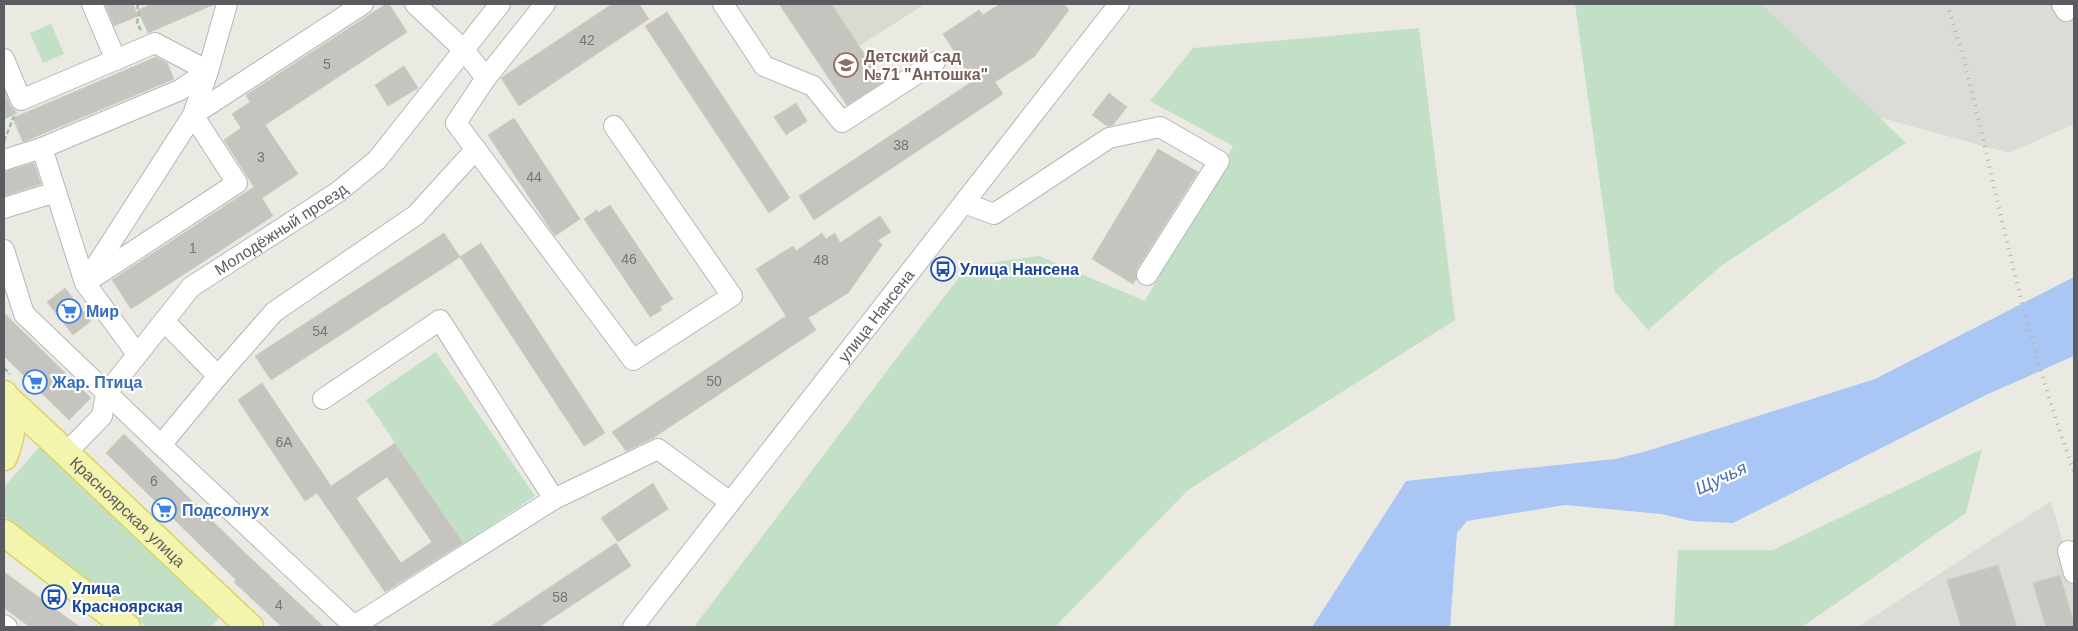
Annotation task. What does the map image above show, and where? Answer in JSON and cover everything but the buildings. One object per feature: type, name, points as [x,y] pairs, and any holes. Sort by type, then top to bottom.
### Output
[{"type":"main road","name":"Красноярская улица","points":[[5,396],[67,452],[140,524],[250,627]]},
{"type":"main road","name":"Красноярская улица","points":[[4,457],[11,438],[12,418],[5,396]]},
{"type":"main road","points":[[4,534],[128,627]]},
{"type":"street","points":[[92,4],[116,60]]},
{"type":"street","points":[[85,283],[192,116],[208,71],[227,4]]},
{"type":"street","points":[[192,116],[363,4]]},
{"type":"street","points":[[415,4],[464,50],[486,78]]},
{"type":"street","name":"Молодёжный проезд","points":[[67,452],[102,416],[106,394],[191,287],[338,192],[377,160],[500,4]]},
{"type":"street","points":[[545,4],[486,78],[456,123],[633,360],[732,296],[614,126]]},
{"type":"street","points":[[723,4],[764,66],[813,86],[842,122],[935,62]]},
{"type":"street","name":"улица Нансена","points":[[634,627],[1119,4]]},
{"type":"street","points":[[4,59],[21,100],[155,43],[208,71]]},
{"type":"street","points":[[4,160],[42,148],[180,90],[208,71]]},
{"type":"street","points":[[85,283],[237,184],[192,116]]},
{"type":"street","points":[[964,203],[994,214],[1109,138],[1160,127],[1219,161],[1148,275]]},
{"type":"street","points":[[42,148],[85,283],[137,354]]},
{"type":"street","points":[[161,445],[274,312],[416,215],[476,149]]},
{"type":"street","points":[[4,208],[56,192]]},
{"type":"street","points":[[4,250],[24,314],[106,394],[354,626],[554,499],[658,449],[730,502]]},
{"type":"street","points":[[323,399],[440,320],[554,499]]},
{"type":"street","points":[[164,321],[218,376]]},
{"type":"street","points":[[2068,551],[2074,573]]},
{"type":"path","points":[[137,4],[139,15],[137,22],[147,46]]},
{"type":"path","points":[[4,142],[12,117]]},
{"type":"shaded area","name":"Детский сад №71 \"Антошка\"","points":[[779,4],[925,4],[859,46],[884,84],[848,108]]},
{"type":"shaded area","points":[[1595,4],[2074,4],[2074,124],[2009,153],[1797,95]]},
{"type":"shaded area","points":[[2051,501],[2074,580],[2074,627],[1858,627]]},
{"type":"green space","points":[[1575,4],[1762,4],[1906,143],[1721,266],[1648,330],[1615,292]]},
{"type":"green space","points":[[51,24],[64,54],[43,63],[30,33]]},
{"type":"green space","points":[[1419,28],[1455,320],[1188,490],[1055,627],[694,627],[968,266],[1039,256],[1145,301],[1233,146],[1150,101],[1193,48]]},
{"type":"green space","points":[[436,352],[535,496],[464,544],[366,400]]},
{"type":"green space","points":[[41,445],[64,470],[220,617],[211,627],[147,627],[4,516],[4,487]]},
{"type":"green space","points":[[1982,449],[1966,513],[1802,627],[1674,627],[1678,550],[1773,550]]},
{"type":"water","name":"Щучья","points":[[2074,277],[2074,356],[1988,394],[1733,523],[1691,521],[1661,514],[1565,505],[1467,521],[1457,533],[1450,627],[1312,627],[1406,481],[1615,459],[1647,451],[1875,379]]},
{"type":"railway","points":[[1947,4],[1970,83],[2025,314],[2043,378],[2074,472]]},
{"type":"place","name":"Детский сад №71 \"Антошка\"","points":[[846,65]]},
{"type":"place","name":"Улица Нансена","points":[[943,269]]},
{"type":"place","name":"Мир","points":[[69,311]]},
{"type":"place","name":"Жар. Птица","points":[[35,382]]},
{"type":"place","name":"Подсолнух","points":[[164,510]]},
{"type":"place","name":"Улица Красноярская","points":[[54,597]]}]
